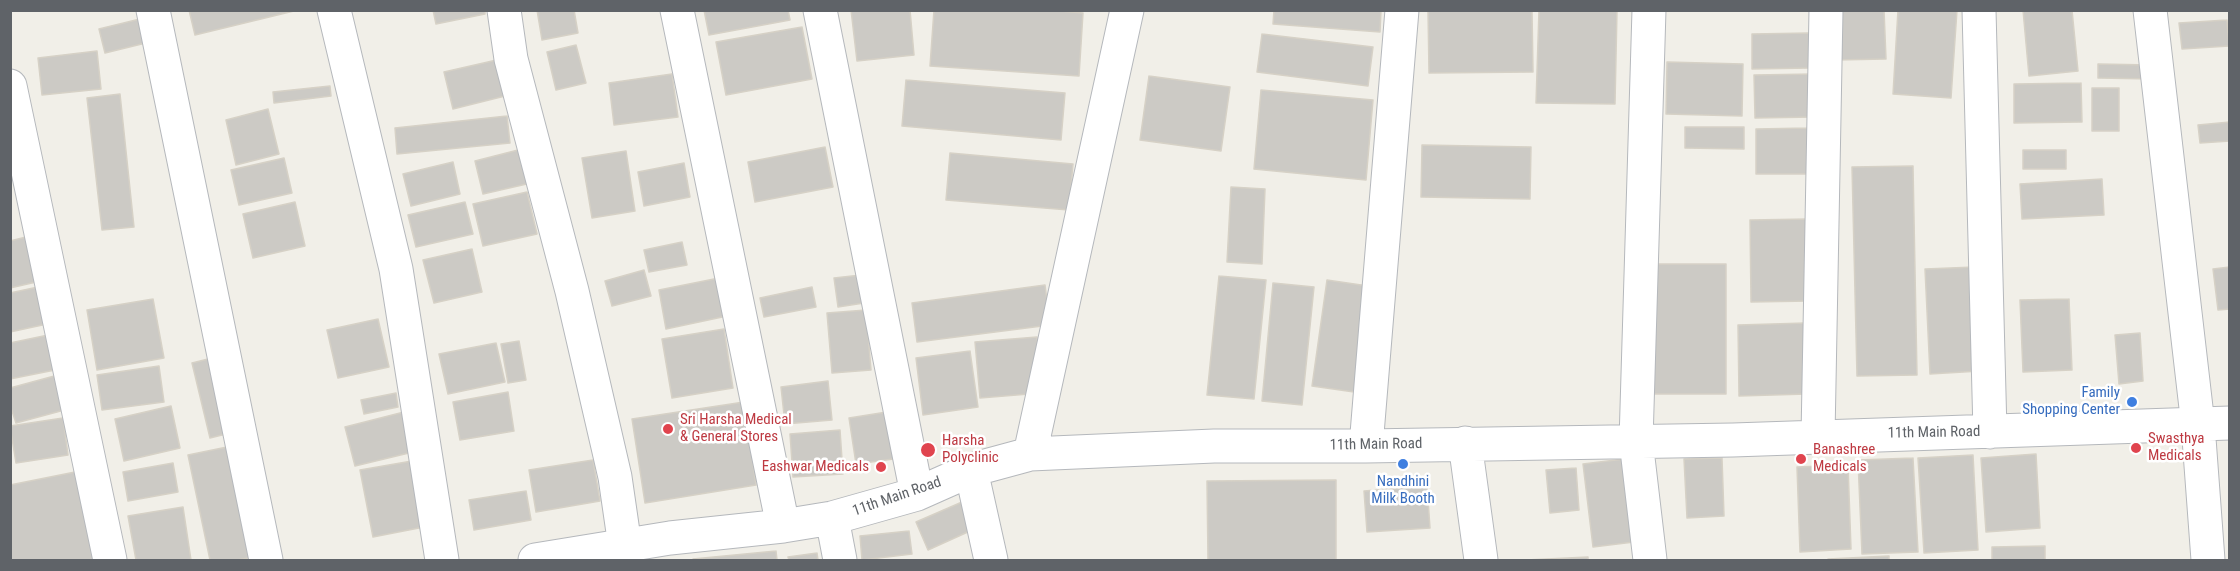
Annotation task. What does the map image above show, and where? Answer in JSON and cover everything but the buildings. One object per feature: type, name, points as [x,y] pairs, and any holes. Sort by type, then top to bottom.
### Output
[{"type":"street","points":[[153,10],[266,561]]},
{"type":"street","points":[[334,10],[396,269],[442,561]]},
{"type":"street","points":[[504,10],[511,59],[572,291],[615,477],[625,546]]},
{"type":"street","points":[[677,10],[783,526]]},
{"type":"street","points":[[820,10],[917,494]]},
{"type":"street","points":[[1030,454],[1127,10]]},
{"type":"street","points":[[1366,446],[1402,10]]},
{"type":"street","points":[[1649,10],[1636,441],[1650,561]]},
{"type":"street","points":[[1818,436],[1826,10]]},
{"type":"street","points":[[1979,10],[1990,432]]},
{"type":"street","points":[[2150,10],[2214,424],[2208,561]]},
{"type":"street","points":[[10,86],[110,561]]},
{"type":"street","name":"11th Main Road","points":[[536,561],[625,546],[672,549],[832,518],[917,494],[971,470],[1030,454],[1214,446],[1733,440],[2214,424]]},
{"type":"street","points":[[1465,443],[1481,561]]},
{"type":"street","points":[[971,470],[991,561]]},
{"type":"street","points":[[832,518],[840,561]]},
{"type":"place","name":"Family Shopping Center","points":[[2132,402]]},
{"type":"place","name":"Sri Harsha Medical & General Stores","points":[[668,429]]},
{"type":"place","name":"Swasthya Medicals","points":[[2136,448]]},
{"type":"place","name":"Harsha Polyclinic","points":[[928,450]]},
{"type":"place","name":"Banashree Medicals","points":[[1801,459]]},
{"type":"place","name":"Nandhini Milk Booth","points":[[1403,464]]},
{"type":"place","name":"Eashwar Medicals","points":[[881,467]]}]
